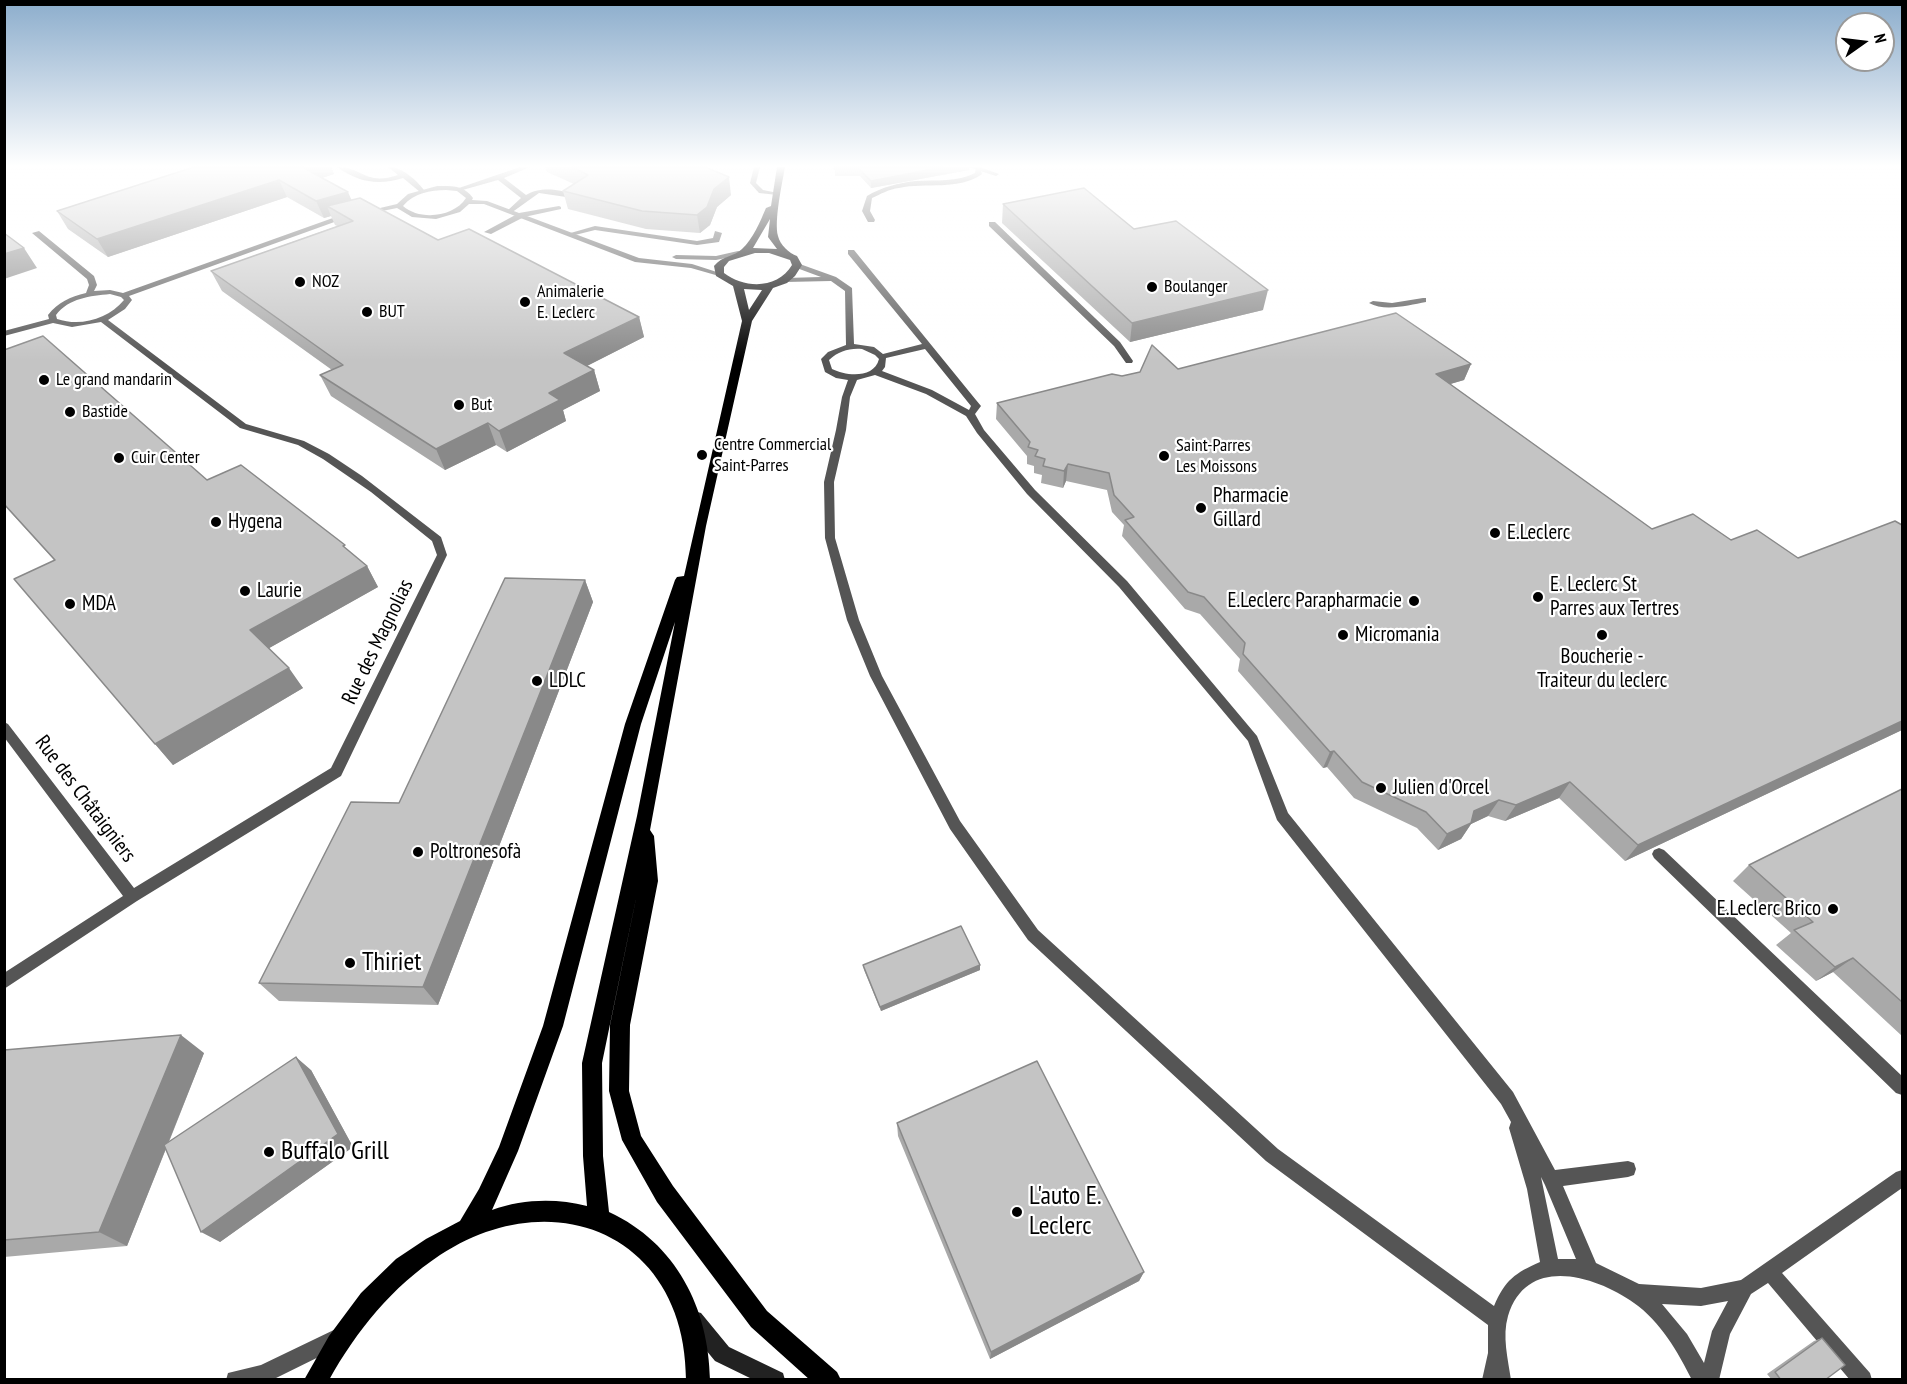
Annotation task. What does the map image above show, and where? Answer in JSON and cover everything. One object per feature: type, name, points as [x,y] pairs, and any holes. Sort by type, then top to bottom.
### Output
[{"type":"main road","points":[[742,252],[770,250],[784,253],[794,258],[798,266],[794,273],[785,280],[770,285],[738,285],[725,281],[719,274],[719,266],[742,252],[758,232]]},
{"type":"main road","points":[[773,232],[772,237],[784,253]]},
{"type":"main road","points":[[738,285],[747,321]]},
{"type":"main road","points":[[599,1219],[593,1156],[592,1063],[645,816],[700,526],[747,321],[770,285]]},
{"type":"main road","points":[[468,1228],[487,1197],[508,1150],[553,1026],[633,724],[700,526]]},
{"type":"main road","points":[[645,816],[649,881],[620,1025],[619,1091],[632,1140],[665,1194],[759,1319],[829,1380]]},
{"type":"main road","points":[[316,1380],[341,1335],[379,1290],[423,1253],[468,1228],[514,1213],[558,1210],[599,1219],[636,1239],[666,1270],[687,1312],[699,1369],[699,1380]]},
{"type":"street","points":[[53,320],[52,315],[56,309],[75,297],[110,292],[124,295],[302,232]]},
{"type":"street","points":[[565,232],[638,260],[692,266],[719,274]]},
{"type":"street","points":[[571,234],[581,232]]},
{"type":"street","points":[[619,232],[697,243],[716,240],[718,233]]},
{"type":"street","points":[[1000,232],[1117,344],[1129,360]]},
{"type":"street","points":[[36,233],[91,278],[93,285],[89,294]]},
{"type":"street","points":[[612,251],[698,258],[742,252]]},
{"type":"street","points":[[851,252],[976,406],[970,414]]},
{"type":"street","points":[[798,266],[833,279],[849,290],[850,346]]},
{"type":"street","points":[[785,280],[833,279]]},
{"type":"street","points":[[4,334],[53,320],[72,325],[102,319],[123,308],[128,300],[124,295]]},
{"type":"street","points":[[1373,303],[1392,305],[1423,300]]},
{"type":"street","name":"Rue des Magnolias","points":[[4,982],[132,897],[336,772],[442,555],[437,539],[340,464],[307,445],[254,432],[243,426],[102,319]]},
{"type":"street","points":[[926,346],[883,356],[870,348],[850,346],[829,354],[824,364],[831,373],[853,378],[876,372],[929,392],[970,414],[1028,488],[1123,584],[1253,739],[1282,816],[1507,1098],[1551,1179],[1589,1269]]},
{"type":"street","points":[[876,372],[884,362],[883,356]]},
{"type":"street","points":[[853,378],[846,396],[841,430],[828,482],[830,538],[853,620],[876,676],[955,825],[1034,935],[1272,1155],[1496,1319]]},
{"type":"street","name":"Rue des Châtaigniers","points":[[4,727],[132,897]]},
{"type":"street","points":[[1659,854],[1902,1087]]},
{"type":"street","points":[[1507,1098],[1536,1189],[1550,1266]]},
{"type":"street","points":[[1551,1179],[1628,1169]]},
{"type":"street","points":[[1634,1293],[1701,1298],[1745,1288],[1902,1178]]},
{"type":"street","points":[[1491,1380],[1495,1357],[1496,1319],[1510,1288],[1534,1271],[1550,1266],[1589,1269],[1634,1293],[1662,1316],[1687,1348],[1702,1380]]},
{"type":"street","points":[[1769,1271],[1863,1380]]},
{"type":"street","points":[[1709,1380],[1721,1331],[1745,1288]]},
{"type":"street","points":[[687,1312],[722,1354],[776,1380]]},
{"type":"street","points":[[235,1380],[263,1374],[341,1335]]},
{"type":"street","points":[[1495,1357],[1502,1380]]},
{"type":"building","points":[[86,232],[120,232],[97,239]]},
{"type":"building","points":[[323,232],[422,232],[438,240],[462,232],[474,232],[639,317],[564,353],[594,370],[549,393],[560,400],[499,431],[488,423],[436,449],[320,375],[343,365],[211,271]]},
{"type":"building","name":"Boulanger","points":[[1033,232],[1190,232],[1268,290],[1132,323]]},
{"type":"building","points":[[4,233],[24,248],[4,254]]},
{"type":"building","name":"E. Leclerc St Parres aux Tertres","points":[[1396,313],[1471,364],[1436,374],[1652,529],[1693,514],[1731,540],[1757,530],[1798,558],[1895,521],[1902,525],[1902,721],[1638,845],[1570,782],[1516,805],[1499,800],[1474,811],[1471,823],[1447,834],[1426,812],[1362,782],[1334,751],[1330,752],[1243,654],[1245,643],[1204,597],[1188,592],[1125,520],[1134,517],[1114,495],[1109,473],[1068,464],[1064,471],[1043,466],[1045,459],[1035,456],[1038,450],[1028,447],[1030,442],[997,403],[1112,374],[1122,376],[1140,372],[1152,345],[1178,369]]},
{"type":"building","points":[[43,336],[207,480],[241,465],[345,545],[343,546],[367,566],[250,630],[289,668],[155,744],[14,579],[55,560],[4,504],[4,350]]},
{"type":"building","points":[[505,578],[585,580],[423,987],[259,983],[351,802],[399,803]]},
{"type":"building","name":"E.Leclerc Brico","points":[[1902,789],[1902,1002],[1853,958],[1835,967],[1794,930],[1813,922],[1749,865]]},
{"type":"building","points":[[961,926],[980,965],[880,1007],[863,965]]},
{"type":"building","points":[[181,1035],[99,1232],[4,1240],[4,1050]]},
{"type":"building","name":"Buffalo Grill","points":[[296,1057],[338,1134],[201,1232],[164,1145]]},
{"type":"building","name":"L'auto E. Leclerc","points":[[1037,1061],[1144,1272],[991,1352],[897,1123]]},
{"type":"building","points":[[1822,1338],[1845,1365],[1825,1380],[1781,1380],[1775,1372]]},
{"type":"place","name":"NOZ","points":[[300,282]]},
{"type":"place","name":"Boulanger","points":[[1152,287]]},
{"type":"place","name":"Animalerie E. Leclerc","points":[[525,302]]},
{"type":"place","name":"BUT","points":[[367,312]]},
{"type":"place","name":"Le grand mandarin","points":[[44,380]]},
{"type":"place","name":"But","points":[[459,405]]},
{"type":"place","name":"Bastide","points":[[70,412]]},
{"type":"place","name":"Centre Commercial Saint-Parres","points":[[702,455]]},
{"type":"place","name":"Saint-Parres Les Moissons","points":[[1164,456]]},
{"type":"place","name":"Cuir Center","points":[[119,458]]},
{"type":"place","name":"Pharmacie Gillard","points":[[1201,508]]},
{"type":"place","name":"Hygena","points":[[216,522]]},
{"type":"place","name":"E.Leclerc","points":[[1495,533]]},
{"type":"place","name":"Laurie","points":[[245,591]]},
{"type":"place","name":"E. Leclerc St Parres aux Tertres","points":[[1538,597]]},
{"type":"place","name":"E.Leclerc Parapharmacie","points":[[1414,601]]},
{"type":"place","name":"MDA","points":[[70,604]]},
{"type":"place","name":"Micromania","points":[[1343,635]]},
{"type":"place","name":"Boucherie - Traiteur du leclerc","points":[[1602,635]]},
{"type":"place","name":"LDLC","points":[[537,681]]},
{"type":"place","name":"Julien d'Orcel","points":[[1381,788]]},
{"type":"place","name":"Poltronesofà","points":[[418,852]]},
{"type":"place","name":"E.Leclerc Brico","points":[[1833,909]]},
{"type":"place","name":"Thiriet","points":[[350,963]]},
{"type":"place","name":"Buffalo Grill","points":[[269,1152]]},
{"type":"place","name":"L'auto E. Leclerc","points":[[1017,1212]]}]
